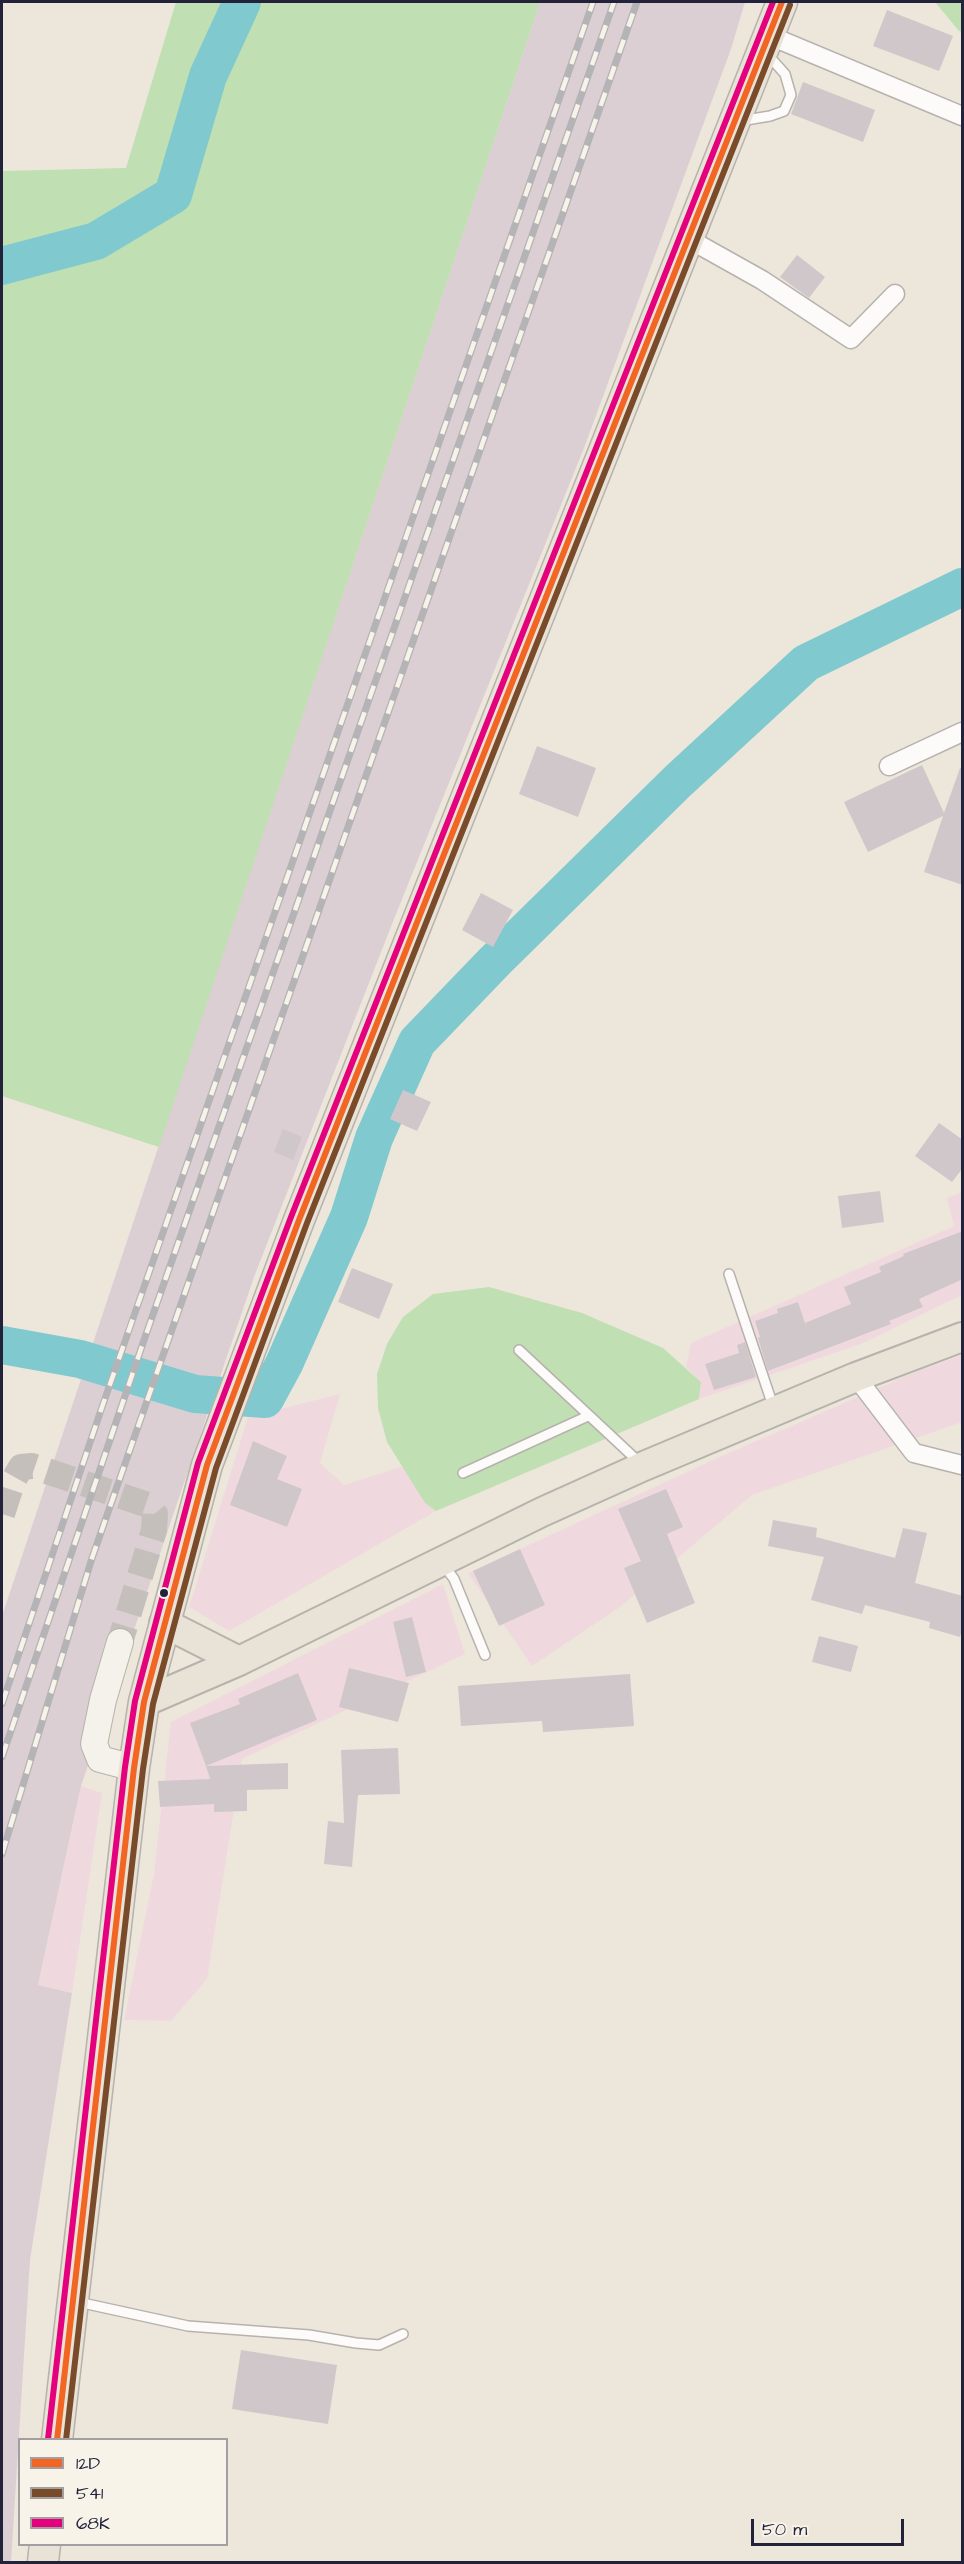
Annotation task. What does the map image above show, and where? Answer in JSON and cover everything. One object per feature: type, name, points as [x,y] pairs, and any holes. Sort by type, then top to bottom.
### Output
[{"type":"highway","points":[[57,2438],[134,1768],[144,1702],[207,1465],[299,1220],[782,2]]},
{"type":"highway","points":[[43,2562],[45,2546]]},
{"type":"main road","points":[[144,1702],[239,1661],[542,1512],[644,1466],[856,1377],[963,1337]]},
{"type":"main road","points":[[164,1623],[239,1661]]},
{"type":"main road","points":[[120,1642],[103,1700],[94,1744],[100,1759],[134,1768]]},
{"type":"street","points":[[766,42],[963,116]]},
{"type":"street","points":[[687,238],[762,280],[851,339],[895,294]]},
{"type":"street","points":[[889,766],[963,732]]},
{"type":"street","points":[[856,1377],[914,1454],[963,1465]]},
{"type":"lane","points":[[733,123],[784,111],[791,95],[785,74],[766,42]]},
{"type":"lane","points":[[729,1274],[775,1411]]},
{"type":"lane","points":[[519,1350],[644,1466]]},
{"type":"lane","points":[[463,1473],[588,1416]]},
{"type":"lane","points":[[441,1562],[454,1579],[485,1655]]},
{"type":"lane","points":[[72,2301],[188,2326],[309,2335],[356,2343],[379,2345],[403,2334]]},
{"type":"shaded area","points":[[540,2],[745,2],[731,49],[584,448],[392,924],[254,1277],[81,1786],[38,1985],[72,1993],[30,2260],[11,2562],[2,2562],[2,1616]]},
{"type":"shaded area","points":[[962,1192],[962,1295],[861,1344],[699,1399],[701,1382],[686,1367],[691,1343],[954,1226],[947,1198]]},
{"type":"shaded area","points":[[962,1355],[962,1422],[752,1495],[620,1607],[532,1666],[468,1573],[724,1455],[918,1371]]},
{"type":"shaded area","points":[[340,1394],[320,1463],[344,1485],[404,1466],[425,1503],[436,1511],[229,1631],[189,1607],[248,1417]]},
{"type":"shaded area","points":[[443,1584],[465,1654],[242,1759],[207,1979],[171,2021],[124,2020],[154,1874],[171,1722]]},
{"type":"shaded area","points":[[81,1786],[102,1793],[72,1993],[38,1985]]},
{"type":"green space","points":[[176,2],[540,2],[159,1147],[2,1096],[2,171],[126,168]]},
{"type":"green space","points":[[935,2],[962,2],[962,32],[959,31]]},
{"type":"green space","points":[[489,1287],[582,1313],[663,1348],[701,1382],[699,1399],[436,1511],[425,1503],[387,1442],[378,1408],[377,1374],[387,1344],[403,1317],[433,1294]]},
{"type":"building","points":[[887,10],[953,36],[939,71],[873,46]]},
{"type":"building","points":[[803,82],[875,110],[863,142],[791,114]]},
{"type":"building","points":[[797,255],[825,277],[809,298],[780,277]]},
{"type":"building","points":[[537,746],[596,768],[578,817],[519,794]]},
{"type":"building","points":[[922,765],[944,813],[960,768],[963,768],[963,885],[924,872],[943,816],[868,852],[844,802]]},
{"type":"building","points":[[481,893],[513,910],[493,947],[462,930]]},
{"type":"building","points":[[403,1090],[431,1102],[417,1131],[390,1119]]},
{"type":"building","points":[[939,1123],[963,1140],[963,1168],[952,1182],[915,1156]]},
{"type":"building","points":[[283,1129],[302,1137],[293,1160],[274,1152]]},
{"type":"building","points":[[880,1191],[884,1222],[842,1228],[838,1196]]},
{"type":"building","points":[[963,1231],[963,1279],[919,1299],[923,1307],[889,1321],[891,1324],[768,1371],[755,1321],[778,1313],[777,1309],[798,1302],[805,1323],[851,1304],[844,1287],[881,1272],[879,1267],[904,1256],[903,1254]]},
{"type":"building","points":[[352,1268],[393,1284],[379,1319],[338,1302]]},
{"type":"building","points":[[745,1342],[756,1377],[714,1390],[705,1364],[739,1353],[737,1345]]},
{"type":"building","points":[[253,1441],[287,1456],[277,1479],[302,1489],[287,1527],[230,1505]]},
{"type":"building","points":[[666,1489],[683,1527],[667,1534],[695,1603],[647,1623],[624,1568],[641,1561],[618,1509]]},
{"type":"building","points":[[773,1520],[817,1528],[816,1537],[895,1558],[903,1528],[927,1533],[915,1583],[963,1596],[963,1626],[960,1637],[929,1628],[930,1622],[865,1605],[862,1614],[811,1600],[824,1557],[768,1546]]},
{"type":"building","points":[[520,1549],[545,1605],[499,1626],[473,1571]]},
{"type":"building","points":[[412,1617],[426,1672],[406,1677],[393,1622]]},
{"type":"building","points":[[819,1636],[858,1646],[851,1672],[812,1662]]},
{"type":"building","points":[[349,1668],[409,1683],[398,1722],[339,1707]]},
{"type":"building","points":[[298,1673],[317,1720],[206,1766],[190,1723],[240,1704],[238,1699]]},
{"type":"building","points":[[630,1674],[634,1726],[543,1732],[542,1721],[461,1726],[458,1686]]},
{"type":"building","points":[[398,1748],[400,1794],[358,1795],[352,1867],[324,1864],[328,1821],[344,1823],[341,1750]]},
{"type":"building","points":[[288,1763],[288,1789],[247,1790],[247,1811],[214,1812],[214,1804],[160,1807],[158,1781],[210,1779],[206,1766]]},
{"type":"building","points":[[241,2350],[337,2365],[328,2424],[232,2409]]},
{"type":"waterway","points":[[2,266],[96,241],[173,195],[208,76],[242,2]]},
{"type":"waterway","points":[[2,1345],[80,1359],[195,1394],[265,1399],[284,1364],[349,1217],[374,1138],[417,1042],[495,961],[678,781],[806,663],[962,587]]},
{"type":"tunnel","points":[[2,1514],[12,1483],[21,1467],[32,1466],[148,1505],[155,1514],[154,1530],[120,1642]]},
{"type":"railway","points":[[2,1704],[101,1410],[593,2]]},
{"type":"railway","points":[[2,1757],[143,1343],[614,2]]},
{"type":"railway","points":[[2,1854],[92,1558],[637,2]]},
{"type":"transit line","name":"68K","points":[[48,2438],[125,1767],[135,1701],[198,1463],[291,1217],[773,2]]},
{"type":"transit line","name":"12D","points":[[57,2438],[134,1768],[144,1702],[207,1465],[299,1220],[782,2]]},
{"type":"transit line","name":"541","points":[[66,2438],[143,1769],[153,1704],[216,1468],[307,1223],[790,5]]}]
